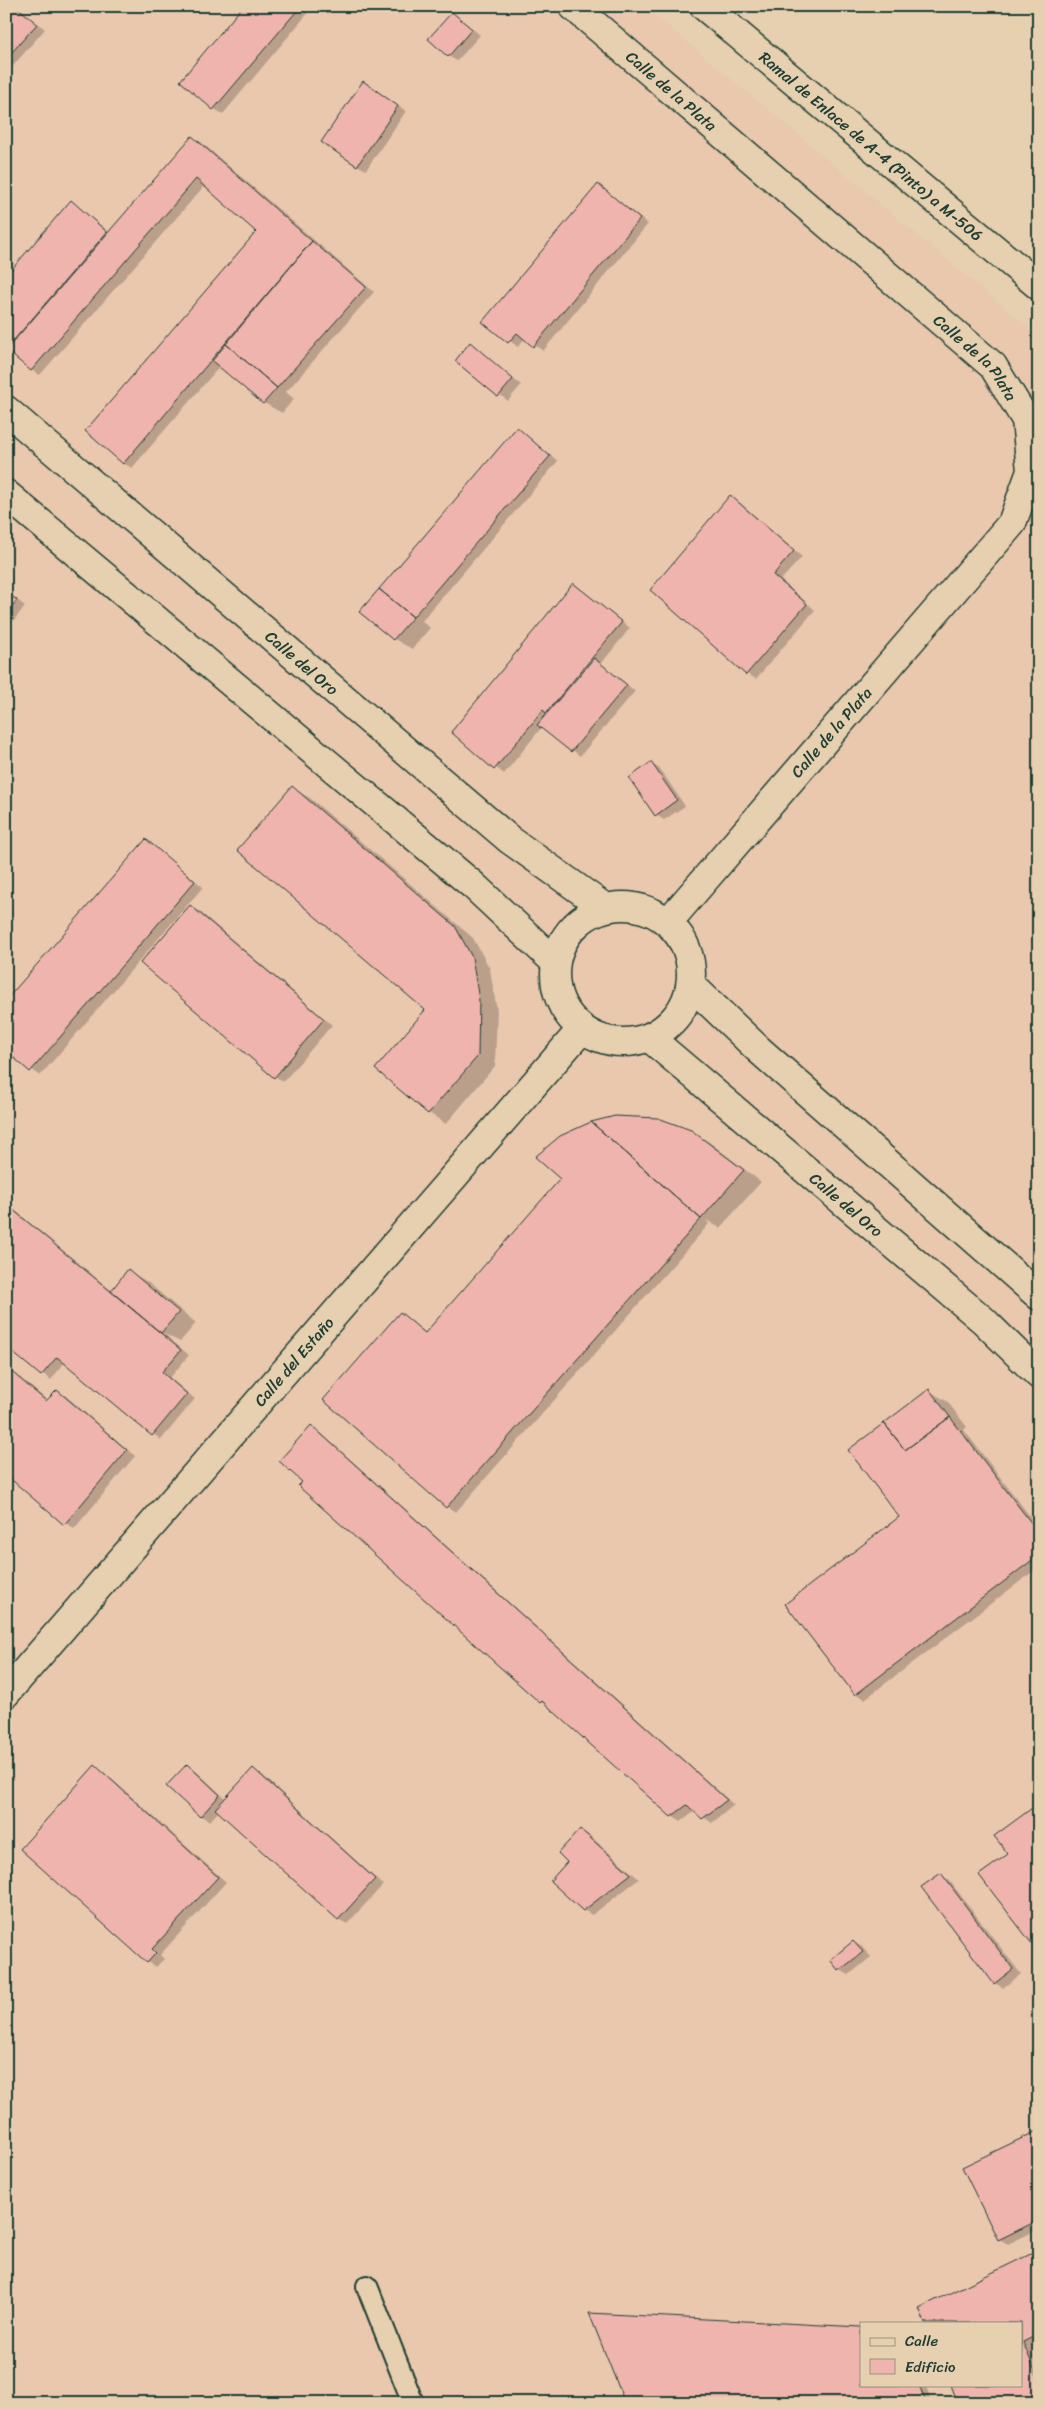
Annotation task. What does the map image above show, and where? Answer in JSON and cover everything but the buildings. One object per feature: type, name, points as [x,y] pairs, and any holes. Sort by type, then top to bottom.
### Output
[{"type":"street","name":"Calle de la Plata","points":[[572,6],[993,366],[1026,420],[1031,471],[1012,523],[669,921]]},
{"type":"street","name":"Ramal de Enlace de A-4 (Pinto) a M-506","points":[[704,6],[1039,286]]},
{"type":"street","name":"Calle del Oro","points":[[6,410],[510,840],[604,906]]},
{"type":"street","points":[[6,494],[474,886],[554,961]]},
{"type":"street","points":[[604,906],[638,906],[669,921],[688,951],[692,986],[678,1018],[651,1039],[615,1044],[581,1030],[558,1000],[554,961],[572,927],[604,906]]},
{"type":"street","points":[[692,986],[766,1056],[1039,1296]]},
{"type":"street","name":"Calle del Estaño","points":[[6,1693],[581,1030]]},
{"type":"street","name":"Calle del Oro","points":[[651,1039],[982,1320],[1039,1375]]},
{"type":"lane","points":[[367,2286],[413,2403]]},
{"type":"shaded area","points":[[6,6],[644,6],[1039,337],[1039,2403],[6,2403]]}]
